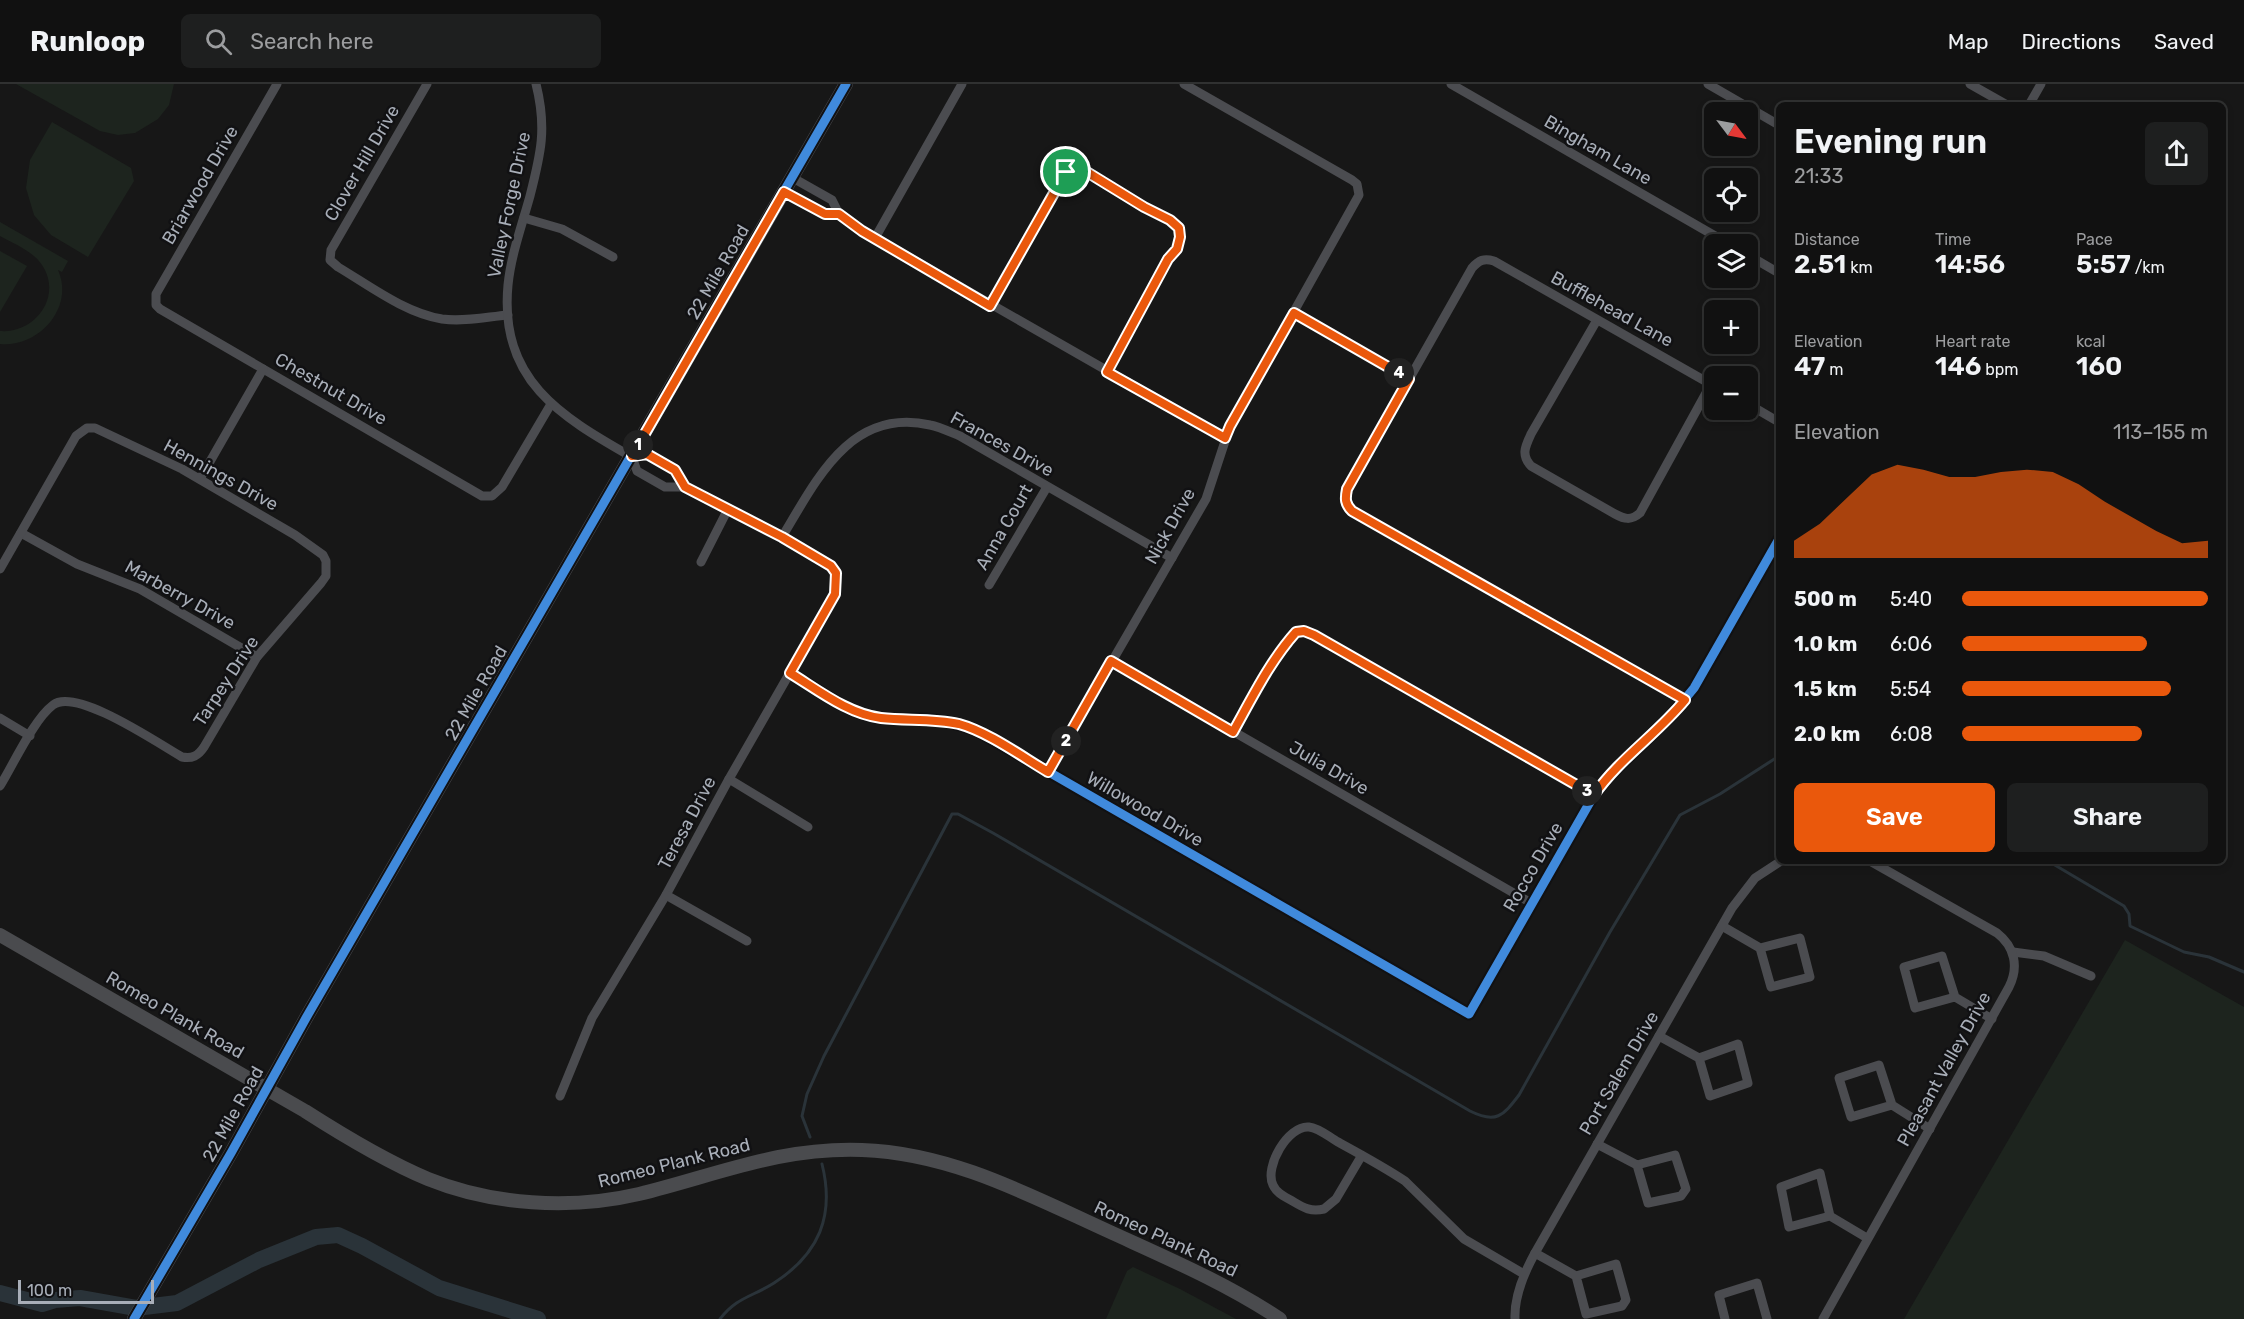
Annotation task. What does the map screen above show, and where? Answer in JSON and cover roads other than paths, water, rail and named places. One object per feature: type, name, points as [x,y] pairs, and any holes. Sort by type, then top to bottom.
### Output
[{"type":"street","name":"Briarwood Drive","points":[[156,305],[156,294],[277,84]]},
{"type":"street","name":"Clover Hill Drive","points":[[427,84],[331,250],[330,260],[402,305],[430,316],[459,320],[508,315]]},
{"type":"street","name":"Valley Forge Drive","points":[[536,84],[542,113],[542,143],[510,276],[508,315],[516,351],[523,367],[551,404],[588,432],[632,456],[647,454],[675,470],[685,487]]},
{"type":"street","name":"22 Mile Road","points":[[134,1319],[846,84]]},
{"type":"street","points":[[875,238],[962,84]]},
{"type":"street","name":"Nick Drive","points":[[1048,772],[1206,500],[1230,426],[1359,195],[1357,184],[1352,180],[1184,84]]},
{"type":"street","name":"Bingham Lane","points":[[1451,84],[1712,234]]},
{"type":"street","points":[[1708,84],[1776,122]]},
{"type":"street","points":[[1970,84],[2002,102]]},
{"type":"street","points":[[2031,102],[2041,84]]},
{"type":"street","points":[[990,306],[1058,186],[1060,178],[1066,172],[1082,169],[1170,220],[1179,228],[1180,237],[1177,249],[1168,259],[1107,372]]},
{"type":"street","points":[[793,178],[832,201],[839,214],[875,238],[990,306],[1225,438]]},
{"type":"street","points":[[784,192],[825,214],[839,214]]},
{"type":"street","points":[[524,218],[562,229],[613,257]]},
{"type":"street","name":"Bufflehead Lane","points":[[1409,379],[1472,268],[1477,262],[1483,260],[1494,261],[1704,380]]},
{"type":"street","points":[[1758,261],[1776,271]]},
{"type":"street","name":"Chestnut Drive","points":[[156,305],[164,312],[482,496],[492,496],[502,487],[551,404]]},
{"type":"street","points":[[1294,313],[1409,379],[1347,489],[1346,502],[1352,511],[1685,700]]},
{"type":"street","points":[[1597,320],[1531,434],[1524,458],[1531,466],[1621,517],[1632,518],[1644,507],[1704,401]]},
{"type":"street","points":[[200,479],[263,369]]},
{"type":"street","points":[[1758,410],[1776,420]]},
{"type":"street","name":"Frances Drive","points":[[782,537],[826,465],[841,448],[860,435],[883,426],[907,422],[931,425],[960,436],[1172,558]]},
{"type":"street","name":"Hennings Drive","points":[[21,533],[76,436],[87,428],[101,430],[200,479],[295,535],[322,555],[328,567]]},
{"type":"street","name":"Valley Forge Drive","points":[[632,456],[637,471],[665,487],[685,487],[782,537],[831,566]]},
{"type":"street","name":"Anna Court","points":[[989,585],[1047,487]]},
{"type":"street","points":[[701,562],[728,509]]},
{"type":"street","points":[[0,570],[21,533]]},
{"type":"street","name":"Marberry Drive","points":[[21,533],[77,564],[140,589],[257,657]]},
{"type":"street","name":"Rocco Drive","points":[[1469,1014],[1594,795],[1609,776],[1685,700],[1776,544]]},
{"type":"street","name":"Teresa Drive","points":[[560,1096],[592,1018],[666,896],[835,594],[836,573],[831,566]]},
{"type":"street","name":"Tarpey Drive","points":[[30,736],[53,704],[71,701],[104,713],[182,757],[195,756],[204,747],[257,657],[321,584],[328,567]]},
{"type":"street","points":[[1233,732],[1264,676],[1288,641],[1296,632],[1304,631],[1594,795]]},
{"type":"street","name":"Julia Drive","points":[[1111,661],[1531,903]]},
{"type":"street","name":"Willowood Drive","points":[[790,673],[838,703],[879,718],[929,719],[959,724],[976,730],[1469,1014]]},
{"type":"street","points":[[0,718],[30,736],[0,786]]},
{"type":"street","points":[[729,780],[808,827]]},
{"type":"street","name":"Port Salem Drive","points":[[1515,1319],[1524,1274],[1535,1253],[1722,926],[1748,887],[1776,864]]},
{"type":"street","points":[[1876,864],[1991,928],[2004,939],[2013,952],[2044,956],[2091,976]]},
{"type":"street","points":[[666,896],[747,941]]},
{"type":"street","points":[[1722,926],[1760,948],[1800,938],[1810,977],[1771,987],[1760,948]]},
{"type":"street","name":"Romeo Plank Road","points":[[0,935],[350,1140],[416,1173],[451,1187],[515,1200],[550,1203],[618,1198],[660,1189],[749,1162],[809,1151],[863,1150],[936,1160],[967,1169],[1012,1187],[1182,1264],[1232,1289],[1280,1319]]},
{"type":"street","name":"Pleasant Valley Drive","points":[[1823,1319],[2012,981],[2015,967],[2013,952]]},
{"type":"street","points":[[1954,997],[1915,1008],[1904,967],[1942,956],[1954,997],[1992,1019]]},
{"type":"street","points":[[1659,1036],[1699,1058],[1710,1096],[1748,1083],[1738,1044],[1699,1058]]},
{"type":"street","points":[[1892,1105],[1851,1118],[1839,1078],[1879,1065],[1892,1105],[1930,1129]]},
{"type":"street","points":[[1362,1155],[1332,1204],[1324,1209],[1307,1209],[1281,1195],[1271,1181],[1270,1169],[1273,1161],[1292,1133],[1304,1127],[1313,1128],[1362,1155],[1405,1181],[1464,1239],[1524,1274]]},
{"type":"street","points":[[1597,1144],[1637,1165],[1675,1155],[1686,1189],[1681,1196],[1648,1203],[1637,1165]]},
{"type":"street","points":[[1830,1216],[1820,1173],[1781,1187],[1789,1227],[1830,1216],[1867,1238]]},
{"type":"street","points":[[1535,1253],[1576,1275],[1616,1264],[1626,1300],[1622,1306],[1587,1314],[1576,1275]]},
{"type":"street","points":[[1725,1319],[1719,1295],[1757,1283],[1767,1319]]},
{"type":"waterway","points":[[810,1137],[802,1116],[807,1094],[824,1056],[952,814],[958,814],[993,833],[1470,1111],[1493,1117],[1503,1113],[1519,1095],[1610,932],[1680,815],[1720,794],[1776,758]]},
{"type":"waterway","points":[[2053,864],[2124,906],[2129,914],[2130,926],[2184,952],[2209,957],[2244,972]]},
{"type":"waterway","points":[[720,1319],[733,1306],[790,1272],[812,1246],[820,1232],[824,1217],[826,1183],[822,1164]]},
{"type":"waterway","points":[[0,1293],[42,1304],[55,1300],[80,1298],[136,1308],[177,1303],[259,1260],[316,1237],[338,1235],[439,1288],[538,1319]]}]
